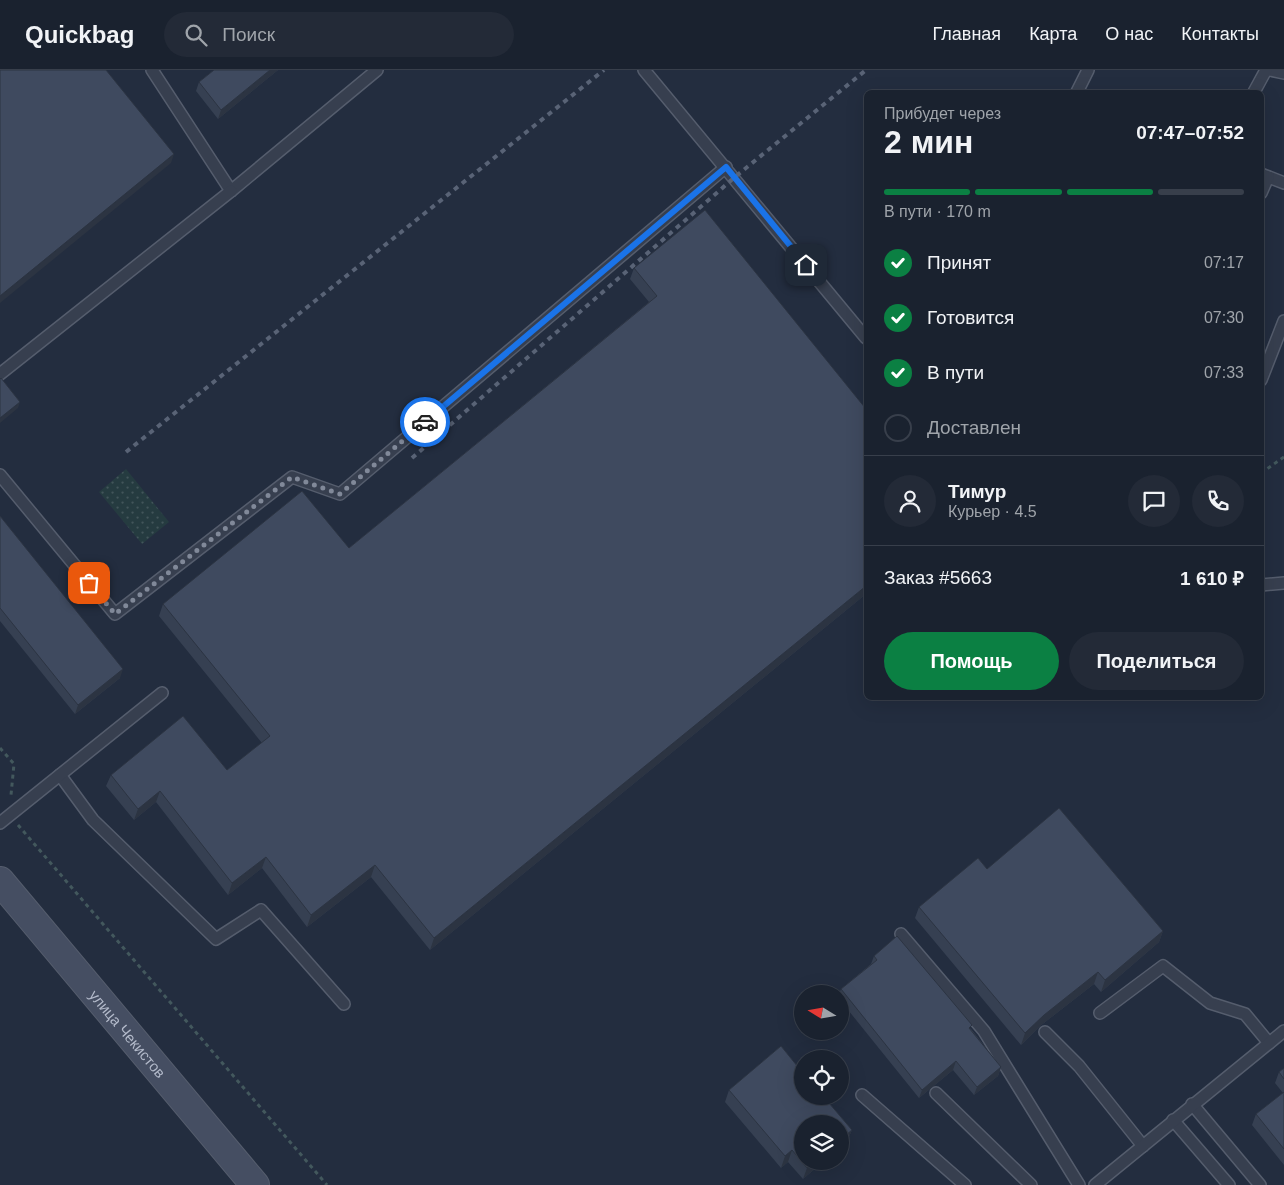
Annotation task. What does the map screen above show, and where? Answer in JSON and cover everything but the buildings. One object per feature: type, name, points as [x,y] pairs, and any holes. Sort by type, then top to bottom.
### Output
[{"type":"main road","name":"улица Чекистов","points":[[0,881],[255,1185]]},
{"type":"lane","points":[[152,70],[231,191]]},
{"type":"lane","points":[[0,374],[231,191],[377,70]]},
{"type":"lane","points":[[644,70],[864,336]]},
{"type":"lane","points":[[1079,90],[1088,70]]},
{"type":"lane","points":[[1255,90],[1266,70]]},
{"type":"lane","points":[[1270,70],[1284,73]]},
{"type":"lane","points":[[0,476],[115,614],[292,477],[340,494],[726,167]]},
{"type":"lane","points":[[1265,176],[1284,184]]},
{"type":"lane","points":[[1264,372],[1284,321]]},
{"type":"lane","points":[[1264,585],[1284,583]]},
{"type":"lane","points":[[0,823],[162,693]]},
{"type":"lane","points":[[60,774],[94,820],[216,939],[261,910],[344,1004]]},
{"type":"lane","points":[[901,934],[984,1031],[1079,1185]]},
{"type":"lane","points":[[1100,1013],[1163,966],[1210,1003],[1244,1014],[1269,1043]]},
{"type":"lane","points":[[1097,1185],[1192,1104],[1284,1030]]},
{"type":"lane","points":[[1045,1032],[1080,1066],[1142,1146]]},
{"type":"lane","points":[[936,1093],[1032,1185]]},
{"type":"lane","points":[[862,1095],[965,1185]]},
{"type":"lane","points":[[1192,1104],[1260,1185]]},
{"type":"lane","points":[[1173,1120],[1229,1185]]},
{"type":"path","points":[[1264,471],[1284,456]]},
{"type":"path","points":[[0,748],[14,764],[10,815],[327,1185]]},
{"type":"green space","points":[[126,469],[169,522],[142,544],[99,492]]},
{"type":"railway","points":[[126,452],[604,70]]},
{"type":"railway","points":[[412,458],[735,177],[866,70]]},
{"type":"way so far","points":[[89,583],[115,614],[292,477],[340,494],[425,422]]},
{"type":"route","points":[[425,422],[726,167],[806,265]]}]
